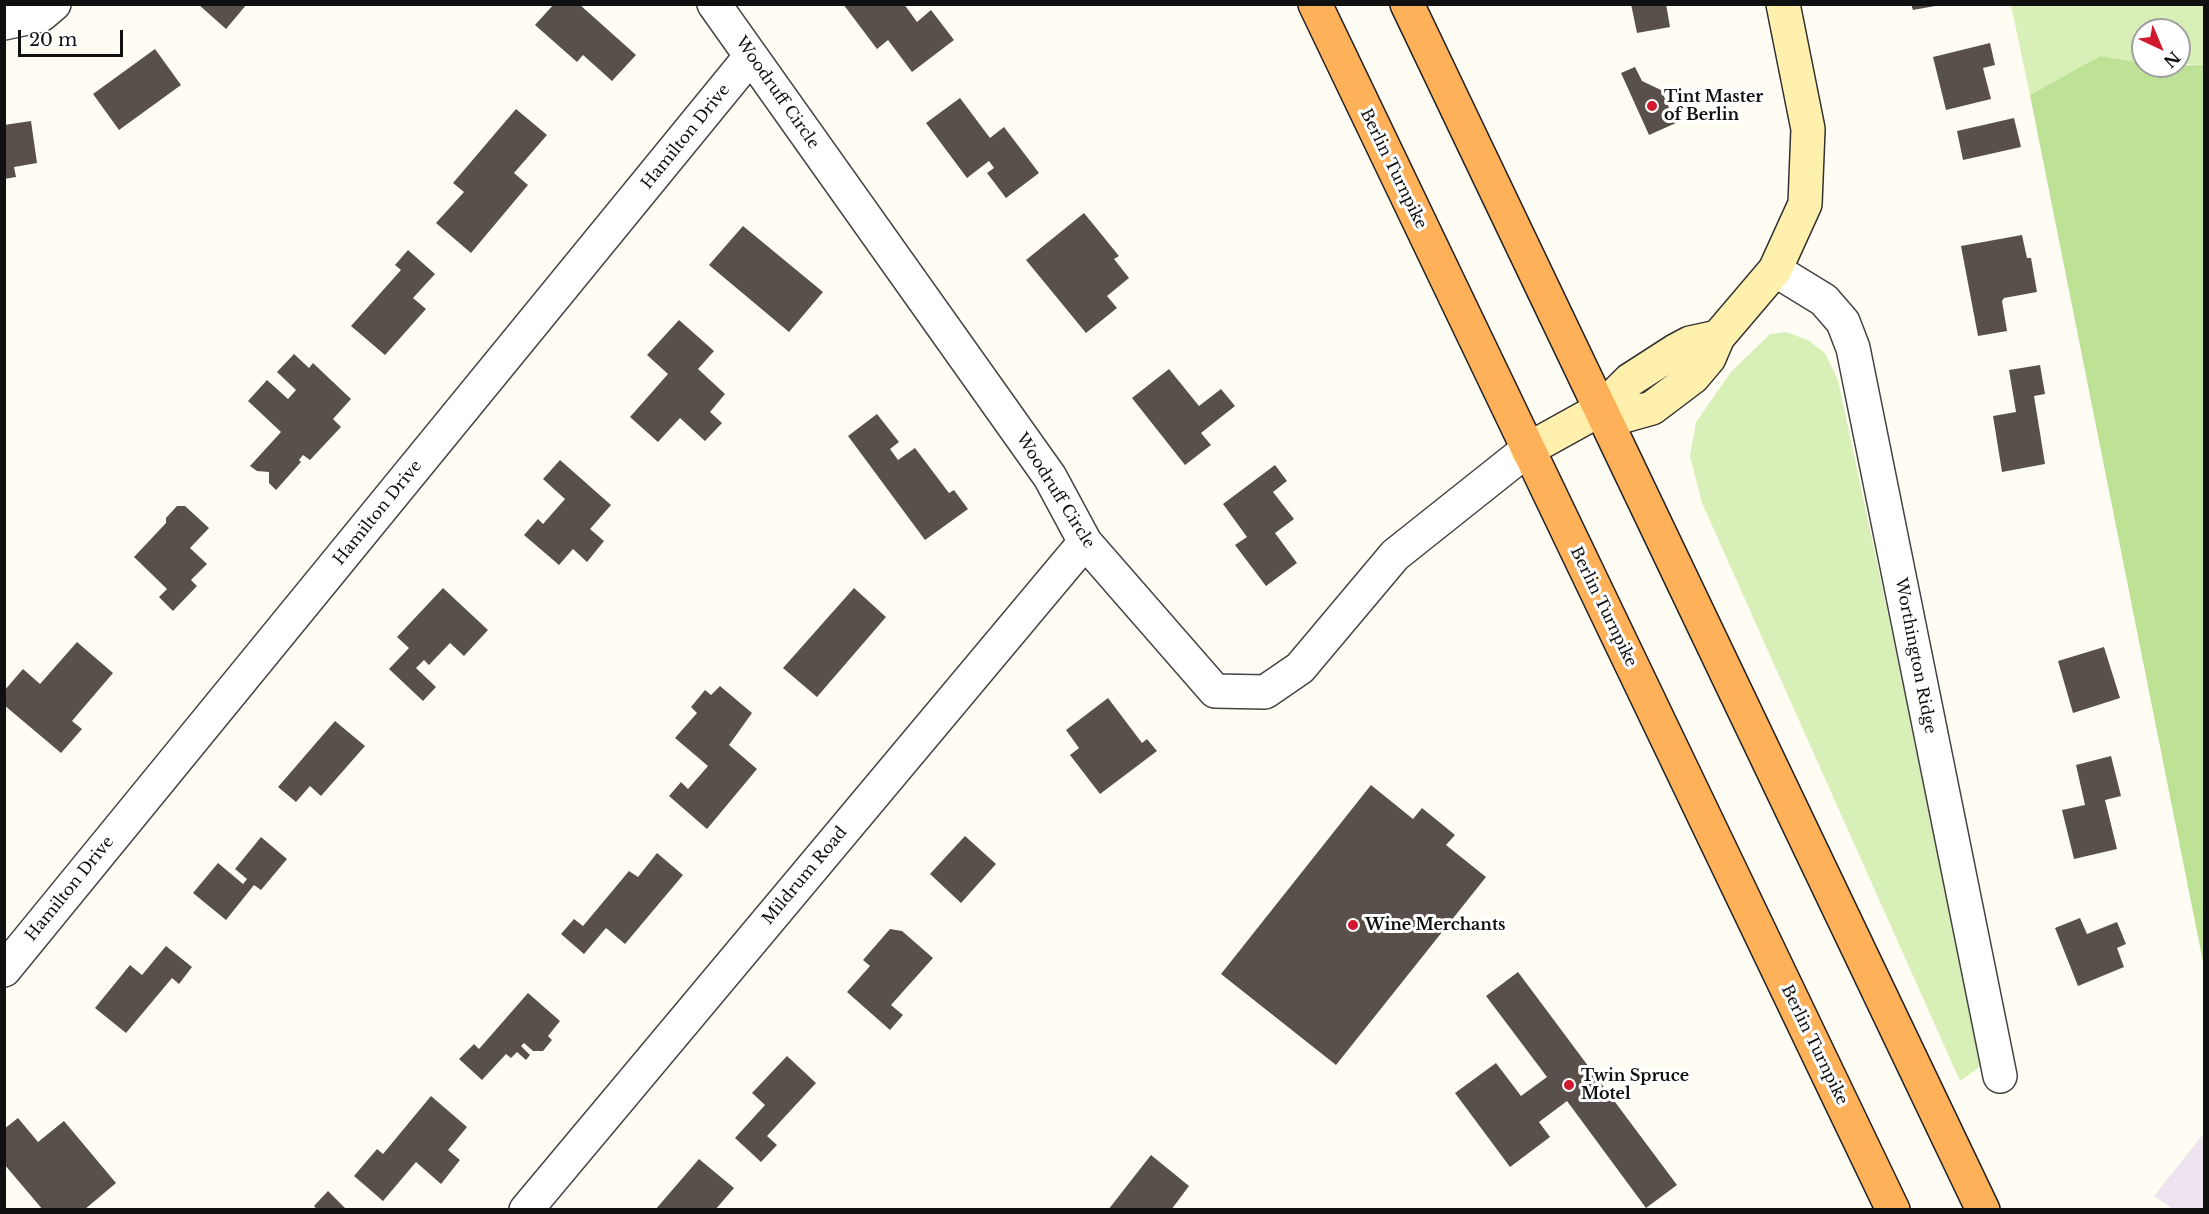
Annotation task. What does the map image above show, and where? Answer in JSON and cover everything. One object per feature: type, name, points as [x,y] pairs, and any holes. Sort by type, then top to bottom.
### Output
[{"type":"highway","name":"Berlin Turnpike","points":[[1315,4],[1893,1209]]},
{"type":"highway","points":[[1407,4],[1983,1209]]},
{"type":"main road","points":[[1527,450],[1601,410],[1627,415],[1652,408],[1693,377],[1709,358],[1718,337],[1775,270],[1804,204],[1808,129],[1783,4]]},
{"type":"street","points":[[4,23],[41,15],[54,4]]},
{"type":"street","name":"Woodruff Circle","points":[[714,4],[1050,477],[1085,542],[1215,692],[1265,692],[1300,668],[1395,555],[1527,450]]},
{"type":"street","name":"Hamilton Drive","points":[[4,970],[752,56]]},
{"type":"street","name":"Worthington Ridge","points":[[1775,270],[1824,300],[1843,322],[1853,348],[2000,1076]]},
{"type":"street","name":"Mildrum Road","points":[[526,1209],[1085,542]]},
{"type":"shaded area","points":[[2204,1133],[2204,1209],[2173,1209],[2154,1196]]},
{"type":"green space","points":[[2011,5],[2204,5],[2204,65],[2191,64],[2191,18],[2131,18],[2131,61],[2100,56],[2030,95]]},
{"type":"green space","points":[[2100,56],[2131,61],[2131,78],[2191,78],[2191,65],[2204,65],[2204,967],[2030,95]]},
{"type":"green space","points":[[1786,332],[1808,340],[1825,353],[1838,380],[1984,1064],[1960,1081],[1702,503],[1690,456],[1696,422],[1731,372],[1770,334]]},
{"type":"building","points":[[198,4],[247,4],[226,29]]},
{"type":"building","points":[[554,4],[579,4],[636,55],[612,81],[583,55],[577,62],[535,25]]},
{"type":"building","points":[[843,4],[904,4],[917,22],[931,10],[954,40],[912,72],[888,40],[877,49]]},
{"type":"building","points":[[1631,4],[1666,4],[1670,27],[1637,33]]},
{"type":"building","points":[[1911,4],[1935,4],[1935,6],[1913,10]]},
{"type":"building","points":[[1990,43],[1995,65],[1983,68],[1991,99],[1946,110],[1933,57]]},
{"type":"building","points":[[155,49],[181,85],[119,130],[93,94]]},
{"type":"building","name":"Tint Master of Berlin","points":[[1635,67],[1642,81],[1661,90],[1676,123],[1649,135],[1621,73]]},
{"type":"building","points":[[960,98],[990,138],[1004,127],[1039,173],[1006,198],[987,173],[994,168],[989,161],[967,178],[926,123]]},
{"type":"building","points":[[516,109],[547,135],[514,173],[528,185],[471,253],[436,223],[464,192],[453,183]]},
{"type":"building","points":[[2014,118],[2021,147],[1963,160],[1957,131]]},
{"type":"building","points":[[31,121],[37,163],[14,167],[16,177],[4,179],[4,125]]},
{"type":"building","points":[[1084,213],[1119,256],[1114,259],[1129,278],[1107,296],[1117,308],[1086,333],[1026,260]]},
{"type":"building","points":[[743,226],[823,292],[789,332],[709,265]]},
{"type":"building","points":[[2022,235],[2027,258],[2031,258],[2037,292],[2004,298],[2002,301],[2007,331],[1978,336],[1961,246]]},
{"type":"building","points":[[408,250],[435,274],[413,298],[426,309],[385,355],[351,326],[401,270],[395,265]]},
{"type":"building","points":[[679,320],[714,351],[698,369],[725,394],[710,412],[722,423],[705,441],[680,418],[658,442],[630,417],[668,374],[647,355]]},
{"type":"building","points":[[294,354],[309,368],[313,363],[351,399],[333,419],[341,427],[310,460],[303,455],[299,460],[301,462],[276,490],[269,483],[269,472],[257,471],[250,466],[281,432],[248,401],[267,380],[288,399],[296,390],[277,372]]},
{"type":"building","points":[[2040,365],[2045,394],[2034,396],[2045,464],[2002,472],[1993,416],[2016,412],[2009,370]]},
{"type":"building","points":[[1169,369],[1199,406],[1221,389],[1235,406],[1201,433],[1211,445],[1185,465],[1132,398]]},
{"type":"building","points":[[877,414],[899,442],[890,449],[898,460],[915,448],[949,493],[954,490],[968,509],[925,540],[848,436]]},
{"type":"building","points":[[560,460],[611,505],[590,529],[604,541],[587,562],[573,549],[559,565],[524,535],[538,519],[543,524],[565,499],[543,479]]},
{"type":"building","points":[[1275,465],[1287,481],[1273,492],[1294,519],[1275,533],[1297,563],[1266,586],[1235,545],[1247,537],[1223,504]]},
{"type":"building","points":[[177,506],[185,506],[209,528],[190,548],[207,564],[191,580],[197,586],[173,611],[159,597],[167,589],[134,557],[166,523],[166,518]]},
{"type":"building","points":[[443,588],[488,630],[464,656],[450,643],[429,665],[424,660],[416,668],[436,687],[423,701],[389,669],[409,648],[397,637]]},
{"type":"building","points":[[854,588],[886,617],[817,697],[783,668]]},
{"type":"building","points":[[77,642],[113,673],[72,721],[82,729],[61,753],[4,705],[4,691],[23,669],[40,684]]},
{"type":"building","points":[[2104,647],[2120,698],[2073,713],[2058,661]]},
{"type":"building","points":[[720,686],[752,713],[729,745],[757,769],[707,829],[669,796],[681,782],[688,789],[708,766],[675,738],[697,713],[691,707],[705,690],[711,695]]},
{"type":"building","points":[[1108,698],[1142,743],[1147,739],[1157,751],[1100,794],[1070,755],[1079,748],[1066,730]]},
{"type":"building","points":[[335,721],[365,746],[321,796],[310,786],[296,802],[278,787]]},
{"type":"building","points":[[2111,756],[2121,796],[2105,800],[2117,849],[2074,859],[2062,810],[2085,805],[2076,765]]},
{"type":"building","name":"Wine Merchants","points":[[1371,785],[1413,819],[1422,808],[1455,835],[1446,845],[1486,877],[1336,1065],[1221,974]]},
{"type":"building","points":[[965,836],[996,864],[961,903],[930,874]]},
{"type":"building","points":[[261,837],[287,859],[261,890],[254,885],[226,920],[193,893],[218,863],[243,884],[247,879],[235,869]]},
{"type":"building","points":[[657,853],[683,875],[625,944],[606,928],[584,954],[561,934],[574,919],[583,926],[629,871],[638,877]]},
{"type":"building","points":[[2080,918],[2087,934],[2117,922],[2126,944],[2117,948],[2124,967],[2078,986],[2055,928]]},
{"type":"building","points":[[890,929],[902,931],[933,958],[891,1005],[903,1015],[890,1030],[847,992],[870,966],[863,960]]},
{"type":"building","points":[[166,946],[192,967],[179,984],[172,978],[126,1033],[95,1008],[130,965],[142,975]]},
{"type":"building","name":"Twin Spruce Motel","points":[[1518,972],[1677,1185],[1646,1208],[1567,1101],[1539,1122],[1550,1137],[1510,1167],[1455,1093],[1496,1063],[1521,1096],[1547,1077],[1486,996]]},
{"type":"building","points":[[528,993],[560,1021],[548,1036],[552,1040],[543,1051],[533,1051],[524,1043],[521,1046],[530,1055],[526,1060],[517,1052],[511,1058],[506,1054],[482,1080],[459,1059],[474,1044],[479,1049]]},
{"type":"building","points":[[787,1056],[816,1083],[767,1136],[777,1145],[761,1162],[735,1138],[765,1105],[752,1093]]},
{"type":"building","points":[[431,1096],[467,1127],[448,1150],[460,1160],[441,1184],[416,1162],[383,1201],[354,1176],[377,1149],[383,1154]]},
{"type":"building","points":[[18,1118],[38,1142],[64,1121],[116,1183],[84,1210],[43,1210],[4,1164],[4,1129]]},
{"type":"building","points":[[1151,1155],[1189,1186],[1171,1210],[1108,1210]]},
{"type":"building","points":[[699,1159],[734,1188],[715,1210],[655,1210]]},
{"type":"building","points":[[328,1191],[347,1210],[317,1210],[314,1206]]},
{"type":"place","name":"Tint Master of Berlin","points":[[1652,106]]},
{"type":"place","name":"Wine Merchants","points":[[1353,925]]},
{"type":"place","name":"Twin Spruce Motel","points":[[1569,1085]]}]
